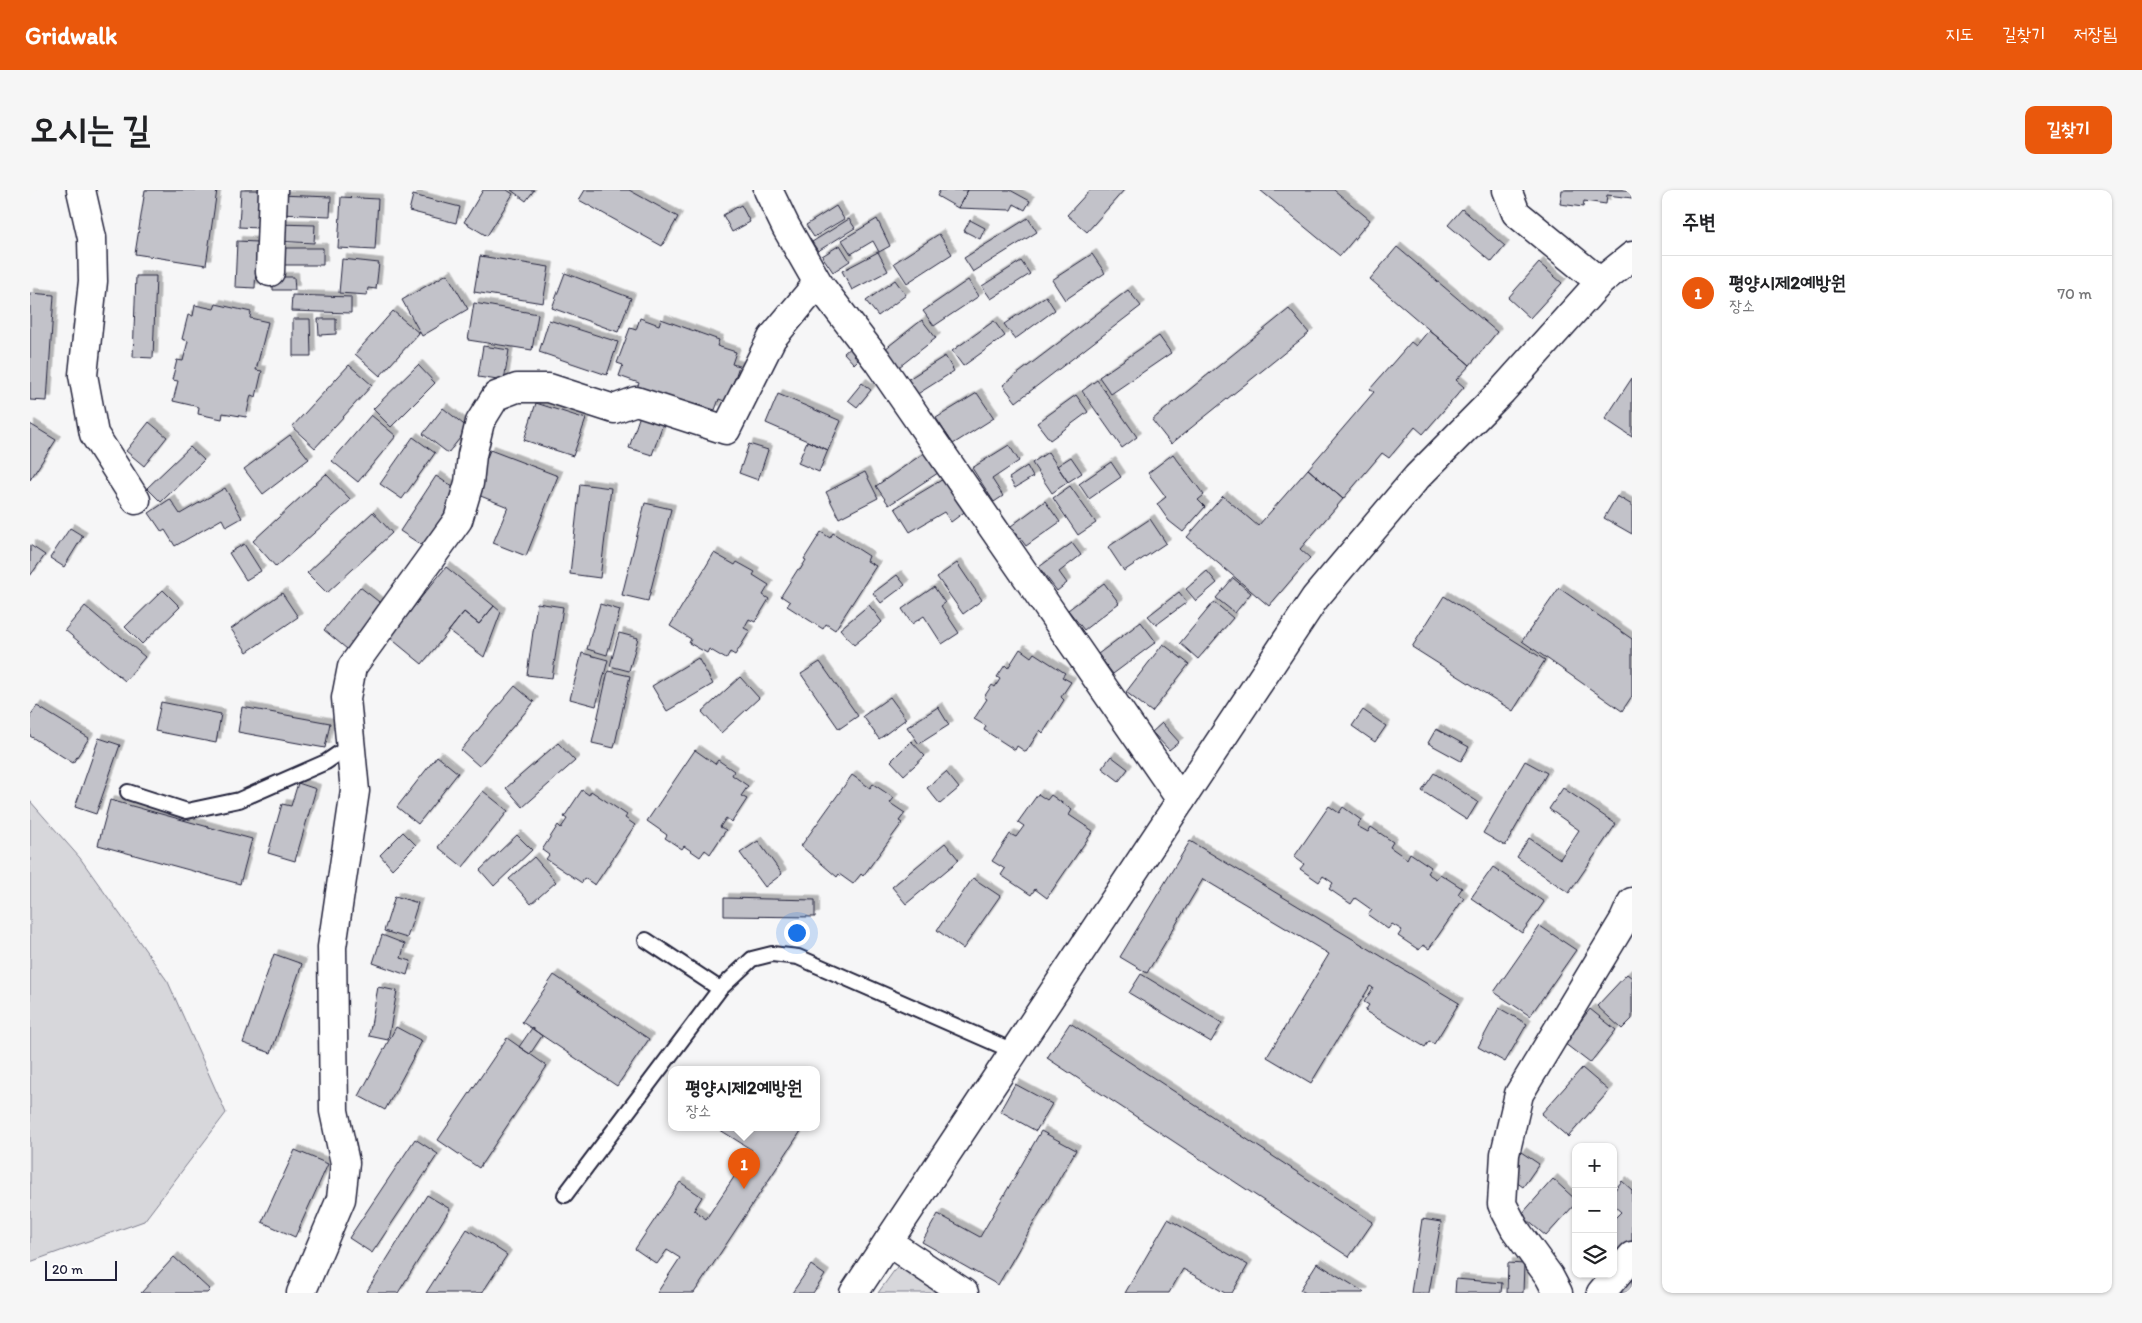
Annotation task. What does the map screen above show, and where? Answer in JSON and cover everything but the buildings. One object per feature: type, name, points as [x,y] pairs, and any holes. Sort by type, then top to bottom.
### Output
[{"type":"street","points":[[80,190],[92,246],[93,281],[83,375],[94,434],[136,500]]},
{"type":"street","points":[[270,272],[273,190]]},
{"type":"street","points":[[768,190],[818,283],[882,368],[1181,800]]},
{"type":"street","points":[[1507,190],[1516,213],[1600,282]]},
{"type":"street","points":[[854,1293],[1315,598],[1417,477],[1502,391],[1600,282],[1632,256]]},
{"type":"street","points":[[301,1293],[340,1199],[345,1163],[334,1110],[332,947],[354,791],[346,698],[352,667],[458,520],[469,483],[472,455],[480,422],[496,396],[517,388],[549,388],[614,409],[636,401],[726,430],[772,338],[818,283]]},
{"type":"street","points":[[1558,1293],[1549,1276],[1515,1229],[1502,1204],[1504,1154],[1519,1094],[1624,920],[1632,902]]},
{"type":"street","points":[[888,1242],[964,1293]]},
{"type":"street","points":[[1600,1293],[1632,1256]]},
{"type":"lane","points":[[128,792],[187,811],[240,800],[326,762],[351,745]]},
{"type":"lane","points":[[646,940],[720,989]]},
{"type":"lane","points":[[565,1195],[720,989],[752,959],[772,954],[798,957],[1013,1051]]},
{"type":"shaded area","points":[[30,801],[80,858],[168,982],[226,1113],[144,1221],[30,1262]]},
{"type":"shaded area","points":[[899,1264],[946,1293],[878,1293]]},
{"type":"place","name":"평양시제2예방원","points":[[744,1189]]}]
